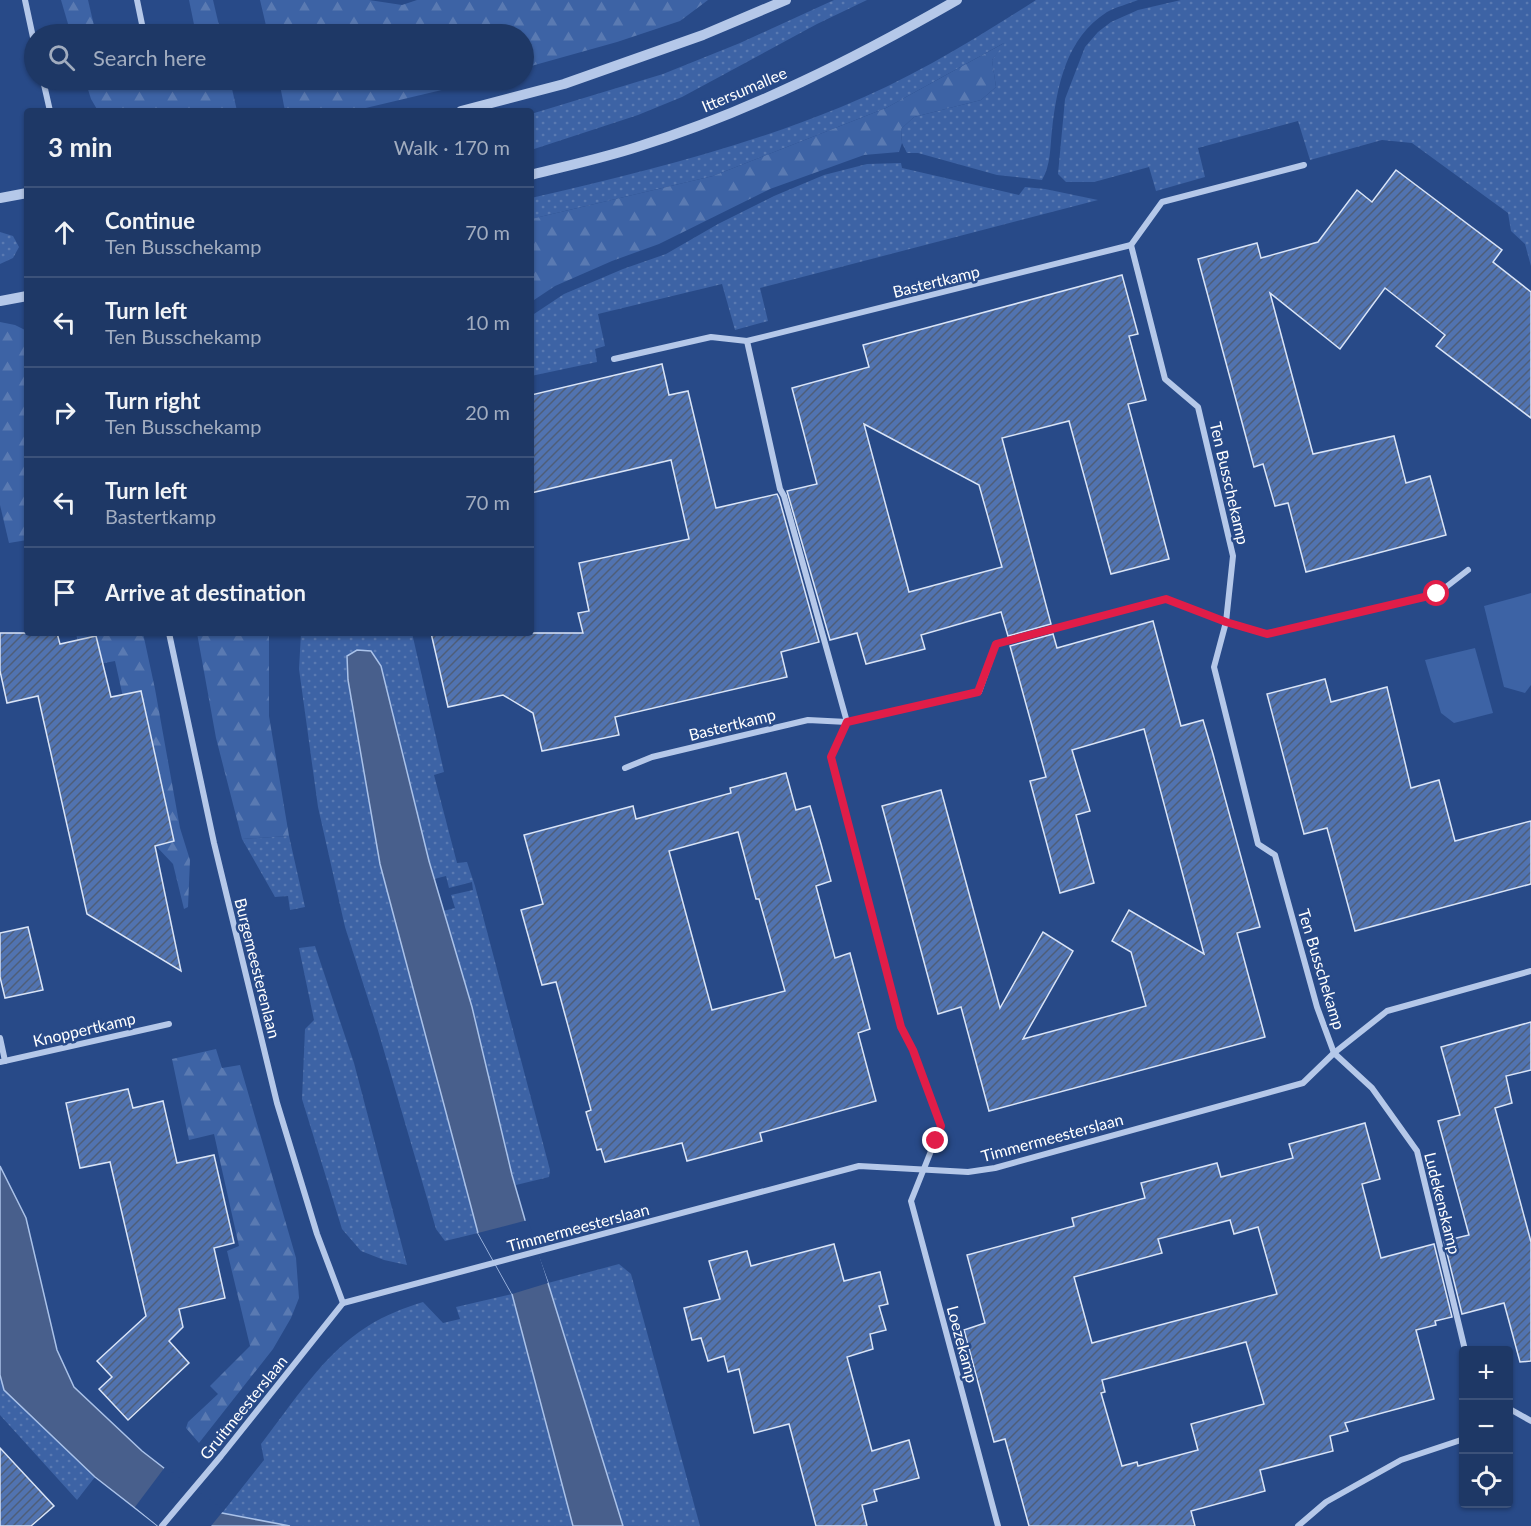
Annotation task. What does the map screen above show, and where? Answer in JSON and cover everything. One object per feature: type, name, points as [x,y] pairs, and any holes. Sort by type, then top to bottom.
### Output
[{"type":"street","points":[[25,0],[30,24]]},
{"type":"street","points":[[137,0],[142,24]]},
{"type":"street","points":[[472,108],[564,84],[703,35],[786,0]]},
{"type":"street","name":"Ittersumallee","points":[[534,174],[637,147],[747,106],[883,43],[957,0]]},
{"type":"street","points":[[45,90],[49,108]]},
{"type":"street","points":[[1131,245],[1162,202],[1304,165]]},
{"type":"street","points":[[0,198],[24,194]]},
{"type":"street","name":"Bastertkamp","points":[[614,359],[711,337],[747,341],[1131,245]]},
{"type":"street","name":"Ten Busschekamp","points":[[1131,245],[1166,380],[1198,407],[1217,482],[1233,556],[1226,622],[1214,667],[1216,678],[1258,844],[1275,855],[1317,1007],[1334,1053]]},
{"type":"street","points":[[0,301],[24,297]]},
{"type":"street","points":[[747,341],[780,489],[784,496],[847,722],[831,757],[901,1027],[913,1050],[941,1126],[924,1170]]},
{"type":"street","points":[[847,722],[978,692],[996,644],[1166,599],[1226,622],[1267,634],[1437,594],[1468,570]]},
{"type":"street","name":"Burgemeesterenlaan","points":[[170,636],[214,843],[277,1103],[317,1234],[343,1303]]},
{"type":"street","name":"Bastertkamp","points":[[625,768],[652,757],[808,720],[847,722]]},
{"type":"street","name":"Timmermeesterslaan","points":[[343,1303],[859,1166],[968,1172],[994,1168],[1303,1083],[1334,1053],[1387,1011],[1531,971]]},
{"type":"street","name":"Knoppertkamp","points":[[0,1038],[3,1062],[170,1024]]},
{"type":"street","name":"Ludekenskamp","points":[[1334,1053],[1372,1088],[1417,1151],[1464,1346]]},
{"type":"street","name":"Loezekamp","points":[[924,1170],[911,1201],[998,1526]]},
{"type":"street","name":"Gruitmeesterslaan","points":[[162,1526],[343,1303]]},
{"type":"street","points":[[1513,1411],[1531,1421]]},
{"type":"street","points":[[1298,1526],[1326,1502],[1401,1460],[1459,1441]]},
{"type":"green space","points":[[61,0],[88,0],[94,24],[68,24]]},
{"type":"green space","points":[[189,0],[213,0],[219,24],[194,24]]},
{"type":"green space","points":[[260,0],[369,0],[402,5],[417,0],[708,0],[680,21],[617,42],[534,65],[534,24],[266,24]]},
{"type":"green space","points":[[834,0],[867,0],[817,24],[682,97],[638,115],[534,149],[534,113],[663,74],[740,43]]},
{"type":"green space","points":[[1036,0],[1138,0],[1107,12],[1093,23],[1073,49],[1061,80],[1054,113],[1049,162],[1042,180],[997,175],[918,153],[907,153],[902,143],[901,129],[914,117],[981,100],[996,87],[992,60],[1004,43],[886,108],[713,176],[534,218],[534,197],[649,169],[803,122],[892,84],[989,30]]},
{"type":"green space","points":[[1181,0],[1531,0],[1531,266],[1525,244],[1511,231],[1508,213],[1412,143],[1382,140],[1310,160],[1298,121],[1198,148],[1205,177],[1156,191],[1149,167],[1094,182],[1066,182],[1058,174],[1065,99],[1085,47],[1098,32],[1111,22],[1138,10]]},
{"type":"green space","points":[[1006,42],[992,60],[996,87],[981,100],[914,117],[901,129],[902,143],[899,152],[864,155],[770,189],[659,244],[612,261],[555,286],[534,300],[534,218],[713,176],[886,108]]},
{"type":"green space","points":[[88,90],[232,90],[236,108],[96,108]]},
{"type":"green space","points":[[281,90],[442,90],[366,108],[284,108]]},
{"type":"green space","points":[[901,163],[902,168],[1019,195],[1025,187],[1098,200],[760,288],[768,321],[735,330],[722,284],[598,314],[605,346],[595,349],[597,362],[534,375],[534,314],[564,294],[666,254],[718,224],[774,196],[824,175],[867,164]]},
{"type":"green space","points":[[0,232],[13,236],[19,247],[13,258],[0,264]]},
{"type":"green space","points":[[0,322],[24,330],[24,540],[9,543],[0,505]]},
{"type":"green space","points":[[1531,593],[1531,685],[1525,693],[1504,687],[1484,606]]},
{"type":"green space","points":[[77,636],[144,636],[180,828],[190,860],[188,907],[184,909],[173,864],[156,846],[115,661],[83,667]]},
{"type":"green space","points":[[198,636],[269,636],[269,716],[289,836],[242,839],[216,738]]},
{"type":"green space","points":[[301,636],[413,636],[444,772],[434,775],[457,863],[467,862],[475,886],[550,1170],[549,1177],[516,1185],[512,1175],[472,1007],[443,911],[455,908],[451,895],[473,890],[472,882],[449,888],[446,876],[434,879],[347,656],[348,680],[380,864],[478,1233],[445,1241],[436,1229],[345,927],[318,807],[299,669]]},
{"type":"green space","points":[[1475,648],[1493,713],[1454,723],[1441,713],[1425,660]]},
{"type":"green space","points":[[289,836],[305,907],[290,910],[288,896],[275,897],[242,839]]},
{"type":"green space","points":[[315,946],[354,1063],[407,1265],[384,1260],[361,1251],[342,1229],[302,1099],[305,1029],[314,1020],[299,948]]},
{"type":"green space","points":[[216,1049],[222,1068],[240,1065],[296,1258],[299,1298],[291,1318],[273,1349],[199,1443],[186,1428],[188,1422],[218,1394],[210,1386],[250,1346],[227,1251],[239,1246],[214,1134],[189,1140],[172,1059]]},
{"type":"green space","points":[[619,1264],[631,1274],[700,1526],[623,1526],[548,1283]]},
{"type":"green space","points":[[512,1294],[573,1526],[290,1526],[222,1513],[264,1460],[261,1444],[310,1380],[352,1337],[381,1318],[423,1302],[443,1323],[460,1319],[456,1307]]},
{"type":"green space","points":[[0,1375],[4,1390],[95,1477],[77,1500],[0,1415]]},
{"type":"shaded area","points":[[357,650],[371,651],[381,666],[429,861],[472,1007],[512,1175],[623,1526],[573,1526],[512,1294],[478,1233],[380,864],[348,680],[347,656]]},
{"type":"shaded area","points":[[0,1166],[26,1218],[57,1350],[74,1387],[142,1451],[222,1513],[290,1526],[158,1526],[95,1477],[4,1390],[0,1375]]},
{"type":"pier","points":[[528,1220],[548,1283],[512,1294],[478,1233]]},
{"type":"pier","points":[[165,1467],[224,1510],[211,1526],[158,1526],[135,1507]]},
{"type":"building","points":[[1396,170],[1502,250],[1493,262],[1531,292],[1531,418],[1436,346],[1445,335],[1385,288],[1340,349],[1270,293],[1313,454],[1394,436],[1406,483],[1430,476],[1446,535],[1306,572],[1288,503],[1275,506],[1263,464],[1254,467],[1198,259],[1257,243],[1261,258],[1318,242],[1357,190],[1372,202]]},
{"type":"building","points":[[1122,275],[1138,334],[1129,336],[1146,400],[1128,404],[1169,559],[1111,574],[1069,421],[1002,438],[1051,624],[1008,636],[1001,612],[921,635],[925,649],[866,664],[857,633],[830,640],[787,491],[817,484],[792,388],[869,367],[863,345]],"holes":[[[864,424],[979,485],[1002,567],[909,592]]]},
{"type":"building","points":[[662,364],[669,395],[688,391],[716,508],[777,494],[779,498],[819,642],[781,652],[787,677],[615,717],[619,735],[542,751],[533,713],[503,695],[448,707],[432,636],[534,636],[534,633],[583,633],[578,613],[589,611],[579,563],[689,539],[671,460],[534,492],[534,394]]},
{"type":"building","points":[[1153,621],[1181,726],[1203,720],[1260,927],[1237,933],[1265,1037],[989,1111],[961,1007],[938,1014],[882,806],[941,790],[1000,1008],[1043,932],[1073,951],[1023,1039],[1146,1006],[1131,952],[1112,941],[1129,910],[1204,954],[1144,729],[1072,750],[1090,811],[1076,815],[1094,883],[1060,893],[1030,781],[1046,777],[1010,646],[1053,634],[1057,648]]},
{"type":"building","points":[[0,633],[58,636],[60,644],[96,636],[111,697],[141,691],[174,841],[155,846],[181,971],[87,914],[38,696],[7,703],[0,671]]},
{"type":"building","points":[[1325,679],[1331,702],[1387,687],[1411,788],[1439,780],[1455,841],[1531,821],[1531,884],[1355,931],[1327,828],[1304,834],[1267,694]]},
{"type":"building","points":[[786,773],[796,810],[810,806],[831,881],[816,886],[835,958],[850,953],[870,1029],[858,1033],[876,1101],[760,1133],[762,1141],[687,1161],[682,1143],[605,1162],[601,1149],[597,1150],[586,1112],[591,1110],[556,982],[542,985],[521,910],[543,904],[524,835],[633,806],[636,819],[731,793],[730,788]],"holes":[[[738,832],[756,899],[759,899],[785,991],[712,1010],[669,851]]]},
{"type":"building","points":[[28,927],[43,990],[5,998],[0,977],[0,933]]},
{"type":"building","points":[[1531,1022],[1531,1070],[1506,1076],[1512,1103],[1495,1108],[1531,1242],[1531,1361],[1520,1362],[1504,1303],[1462,1314],[1444,1241],[1469,1235],[1438,1121],[1460,1115],[1441,1047]]},
{"type":"building","points":[[128,1089],[133,1108],[163,1101],[177,1163],[214,1155],[234,1243],[214,1248],[225,1298],[179,1309],[183,1327],[169,1341],[189,1363],[128,1420],[99,1389],[112,1377],[97,1361],[146,1316],[110,1162],[80,1168],[66,1103]]},
{"type":"building","points":[[1365,1123],[1380,1179],[1362,1184],[1381,1258],[1434,1244],[1452,1317],[1435,1321],[1436,1325],[1416,1330],[1434,1399],[1345,1423],[1348,1431],[1330,1436],[1333,1451],[1260,1470],[1265,1491],[1191,1511],[1195,1526],[1029,1526],[1005,1439],[994,1442],[964,1330],[985,1323],[967,1255],[1074,1226],[1072,1218],[1145,1198],[1141,1183],[1217,1163],[1221,1177],[1293,1158],[1289,1144]],"holes":[[[1230,1220],[1234,1234],[1258,1227],[1277,1294],[1092,1343],[1074,1277],[1162,1253],[1158,1239]],[[1246,1342],[1264,1404],[1191,1424],[1198,1450],[1138,1466],[1137,1462],[1122,1466],[1101,1393],[1105,1392],[1102,1380]]]},
{"type":"building","points":[[834,1244],[844,1281],[880,1272],[888,1304],[879,1306],[886,1330],[870,1334],[873,1349],[847,1357],[872,1451],[909,1440],[919,1478],[874,1490],[877,1501],[862,1505],[867,1526],[816,1526],[789,1424],[754,1433],[739,1369],[728,1372],[724,1356],[708,1361],[701,1338],[692,1340],[684,1308],[720,1299],[709,1261],[747,1251],[751,1266]]},
{"type":"building","points":[[0,1448],[54,1506],[31,1526],[0,1526]]},
{"type":"route","points":[[936,1141],[941,1126],[913,1050],[901,1027],[831,757],[847,722],[978,692],[996,644],[1166,599],[1226,622],[1267,634],[1437,594]]}]
